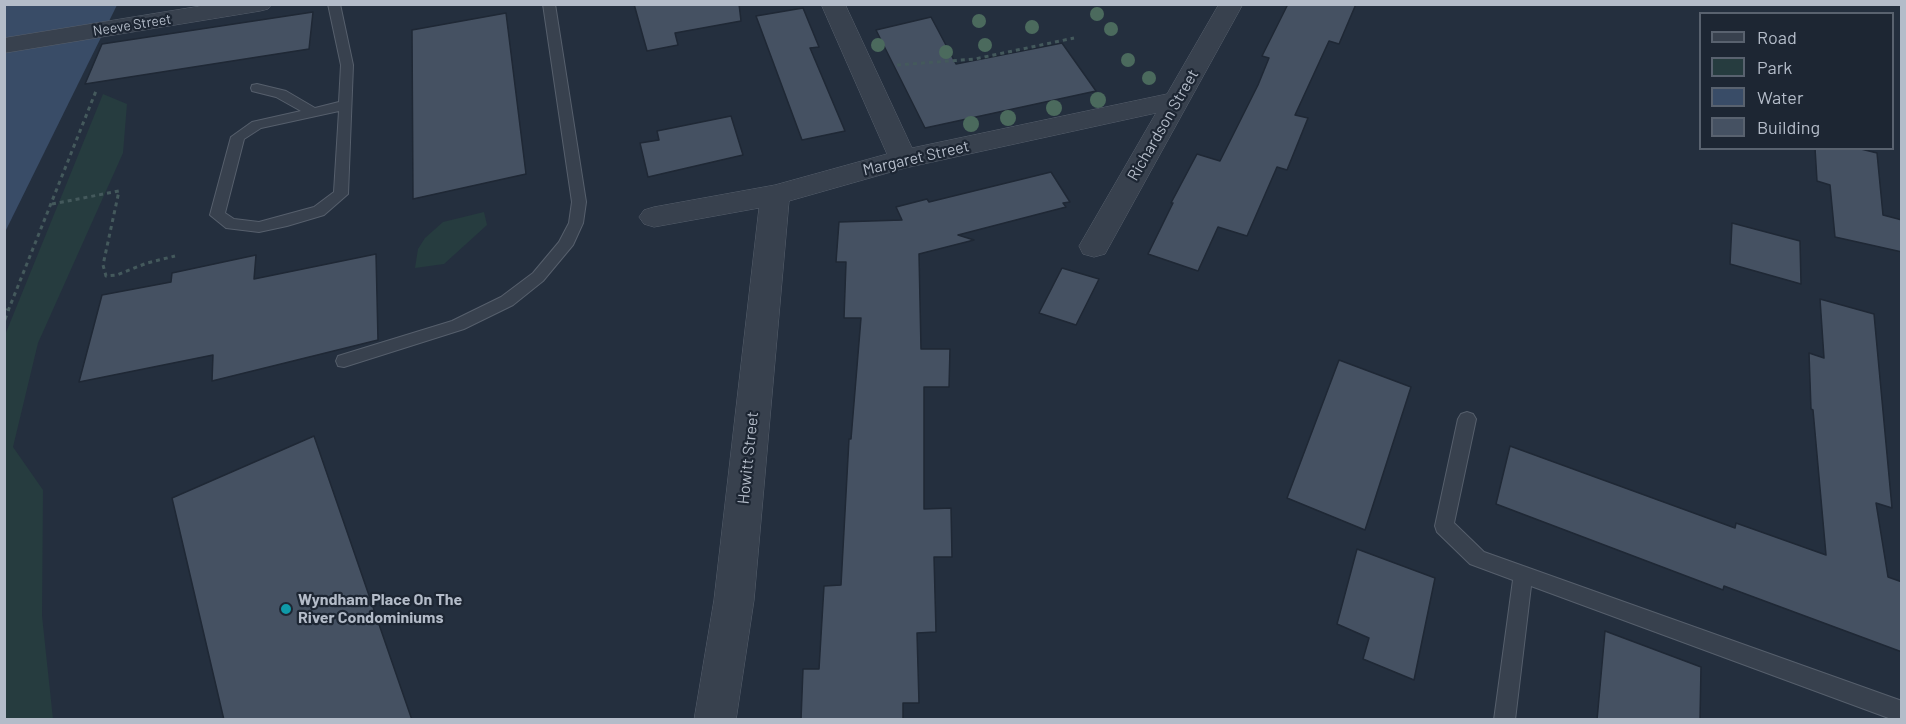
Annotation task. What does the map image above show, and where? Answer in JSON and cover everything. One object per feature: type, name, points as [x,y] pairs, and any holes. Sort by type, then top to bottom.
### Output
[{"type":"street","name":"Neeve Street","points":[[4,46],[260,4]]},
{"type":"street","points":[[833,4],[903,159]]},
{"type":"street","name":"Richardson Street","points":[[1094,246],[1231,4]]},
{"type":"street","name":"Margaret Street","points":[[654,217],[775,195],[903,159],[1178,100]]},
{"type":"street","name":"Howitt Street","points":[[715,720],[734,600],[775,195]]},
{"type":"lane","points":[[334,4],[347,66],[346,105],[341,194],[319,211],[259,227],[231,224],[217,214],[238,136],[257,125],[346,105]]},
{"type":"lane","points":[[344,361],[459,325],[507,301],[538,277],[565,245],[576,223],[579,202],[549,4]]},
{"type":"lane","points":[[257,88],[281,94],[312,112]]},
{"type":"lane","points":[[1467,419],[1444,526],[1477,558],[1902,712]]},
{"type":"lane","points":[[1504,720],[1523,574]]},
{"type":"path","points":[[861,66],[975,59],[1074,38]]},
{"type":"path","points":[[4,320],[96,92]]},
{"type":"path","points":[[51,204],[119,191],[104,265],[106,276],[117,275],[147,263],[174,256]]},
{"type":"green space","points":[[103,94],[127,104],[123,153],[38,343],[13,447],[43,490],[42,616],[53,719],[5,719],[5,335]]},
{"type":"green space","points":[[484,212],[487,225],[444,264],[415,268],[418,249],[425,238],[443,222]]},
{"type":"water","points":[[5,5],[117,5],[5,232]]},
{"type":"building","points":[[634,4],[739,4],[741,21],[675,33],[678,45],[647,51]]},
{"type":"building","points":[[1288,4],[1356,4],[1339,44],[1329,41],[1295,115],[1308,118],[1287,170],[1277,167],[1247,236],[1218,227],[1198,271],[1148,254],[1197,154],[1220,161],[1258,85],[1269,58],[1262,56]]},
{"type":"building","points":[[803,8],[819,47],[810,48],[845,131],[802,140],[756,16]]},
{"type":"building","points":[[313,12],[309,49],[85,84],[102,44]]},
{"type":"building","points":[[506,13],[526,174],[413,199],[412,30]]},
{"type":"building","points":[[931,17],[956,64],[1062,43],[1096,91],[925,128],[876,30]]},
{"type":"building","points":[[731,116],[743,155],[648,177],[640,143],[659,140],[657,131]]},
{"type":"building","points":[[1815,150],[1865,150],[1877,153],[1883,215],[1902,220],[1902,252],[1835,237],[1830,185],[1817,181]]},
{"type":"building","points":[[1051,172],[1070,202],[1063,203],[1066,207],[958,235],[974,240],[919,254],[921,349],[950,349],[949,387],[924,387],[924,509],[951,508],[952,557],[934,557],[936,632],[917,633],[919,703],[903,703],[903,720],[801,720],[803,669],[819,669],[824,586],[841,585],[849,439],[851,439],[861,318],[844,318],[846,262],[836,262],[839,222],[902,220],[896,207],[927,199],[929,202]]},
{"type":"building","points":[[1732,223],[1800,241],[1801,284],[1730,264]]},
{"type":"building","points":[[376,254],[378,340],[212,381],[213,355],[79,382],[102,295],[171,282],[172,273],[256,255],[254,279]]},
{"type":"building","points":[[1062,268],[1099,279],[1076,325],[1039,313]]},
{"type":"building","points":[[1820,299],[1874,314],[1892,508],[1876,503],[1888,577],[1902,582],[1902,652],[1724,586],[1723,590],[1496,504],[1510,446],[1735,528],[1736,523],[1826,555],[1813,410],[1811,409],[1809,353],[1824,358]]},
{"type":"building","points":[[1339,360],[1411,387],[1365,530],[1287,498]]},
{"type":"building","name":"Wyndham Place On The River Condominiums","points":[[314,436],[412,720],[224,720],[172,498]]},
{"type":"building","points":[[1357,549],[1435,578],[1414,680],[1363,659],[1369,638],[1337,624]]},
{"type":"building","points":[[1605,631],[1701,667],[1700,720],[1597,720]]},
{"type":"place","name":"Wyndham Place On The River Condominiums","points":[[286,609]]}]
